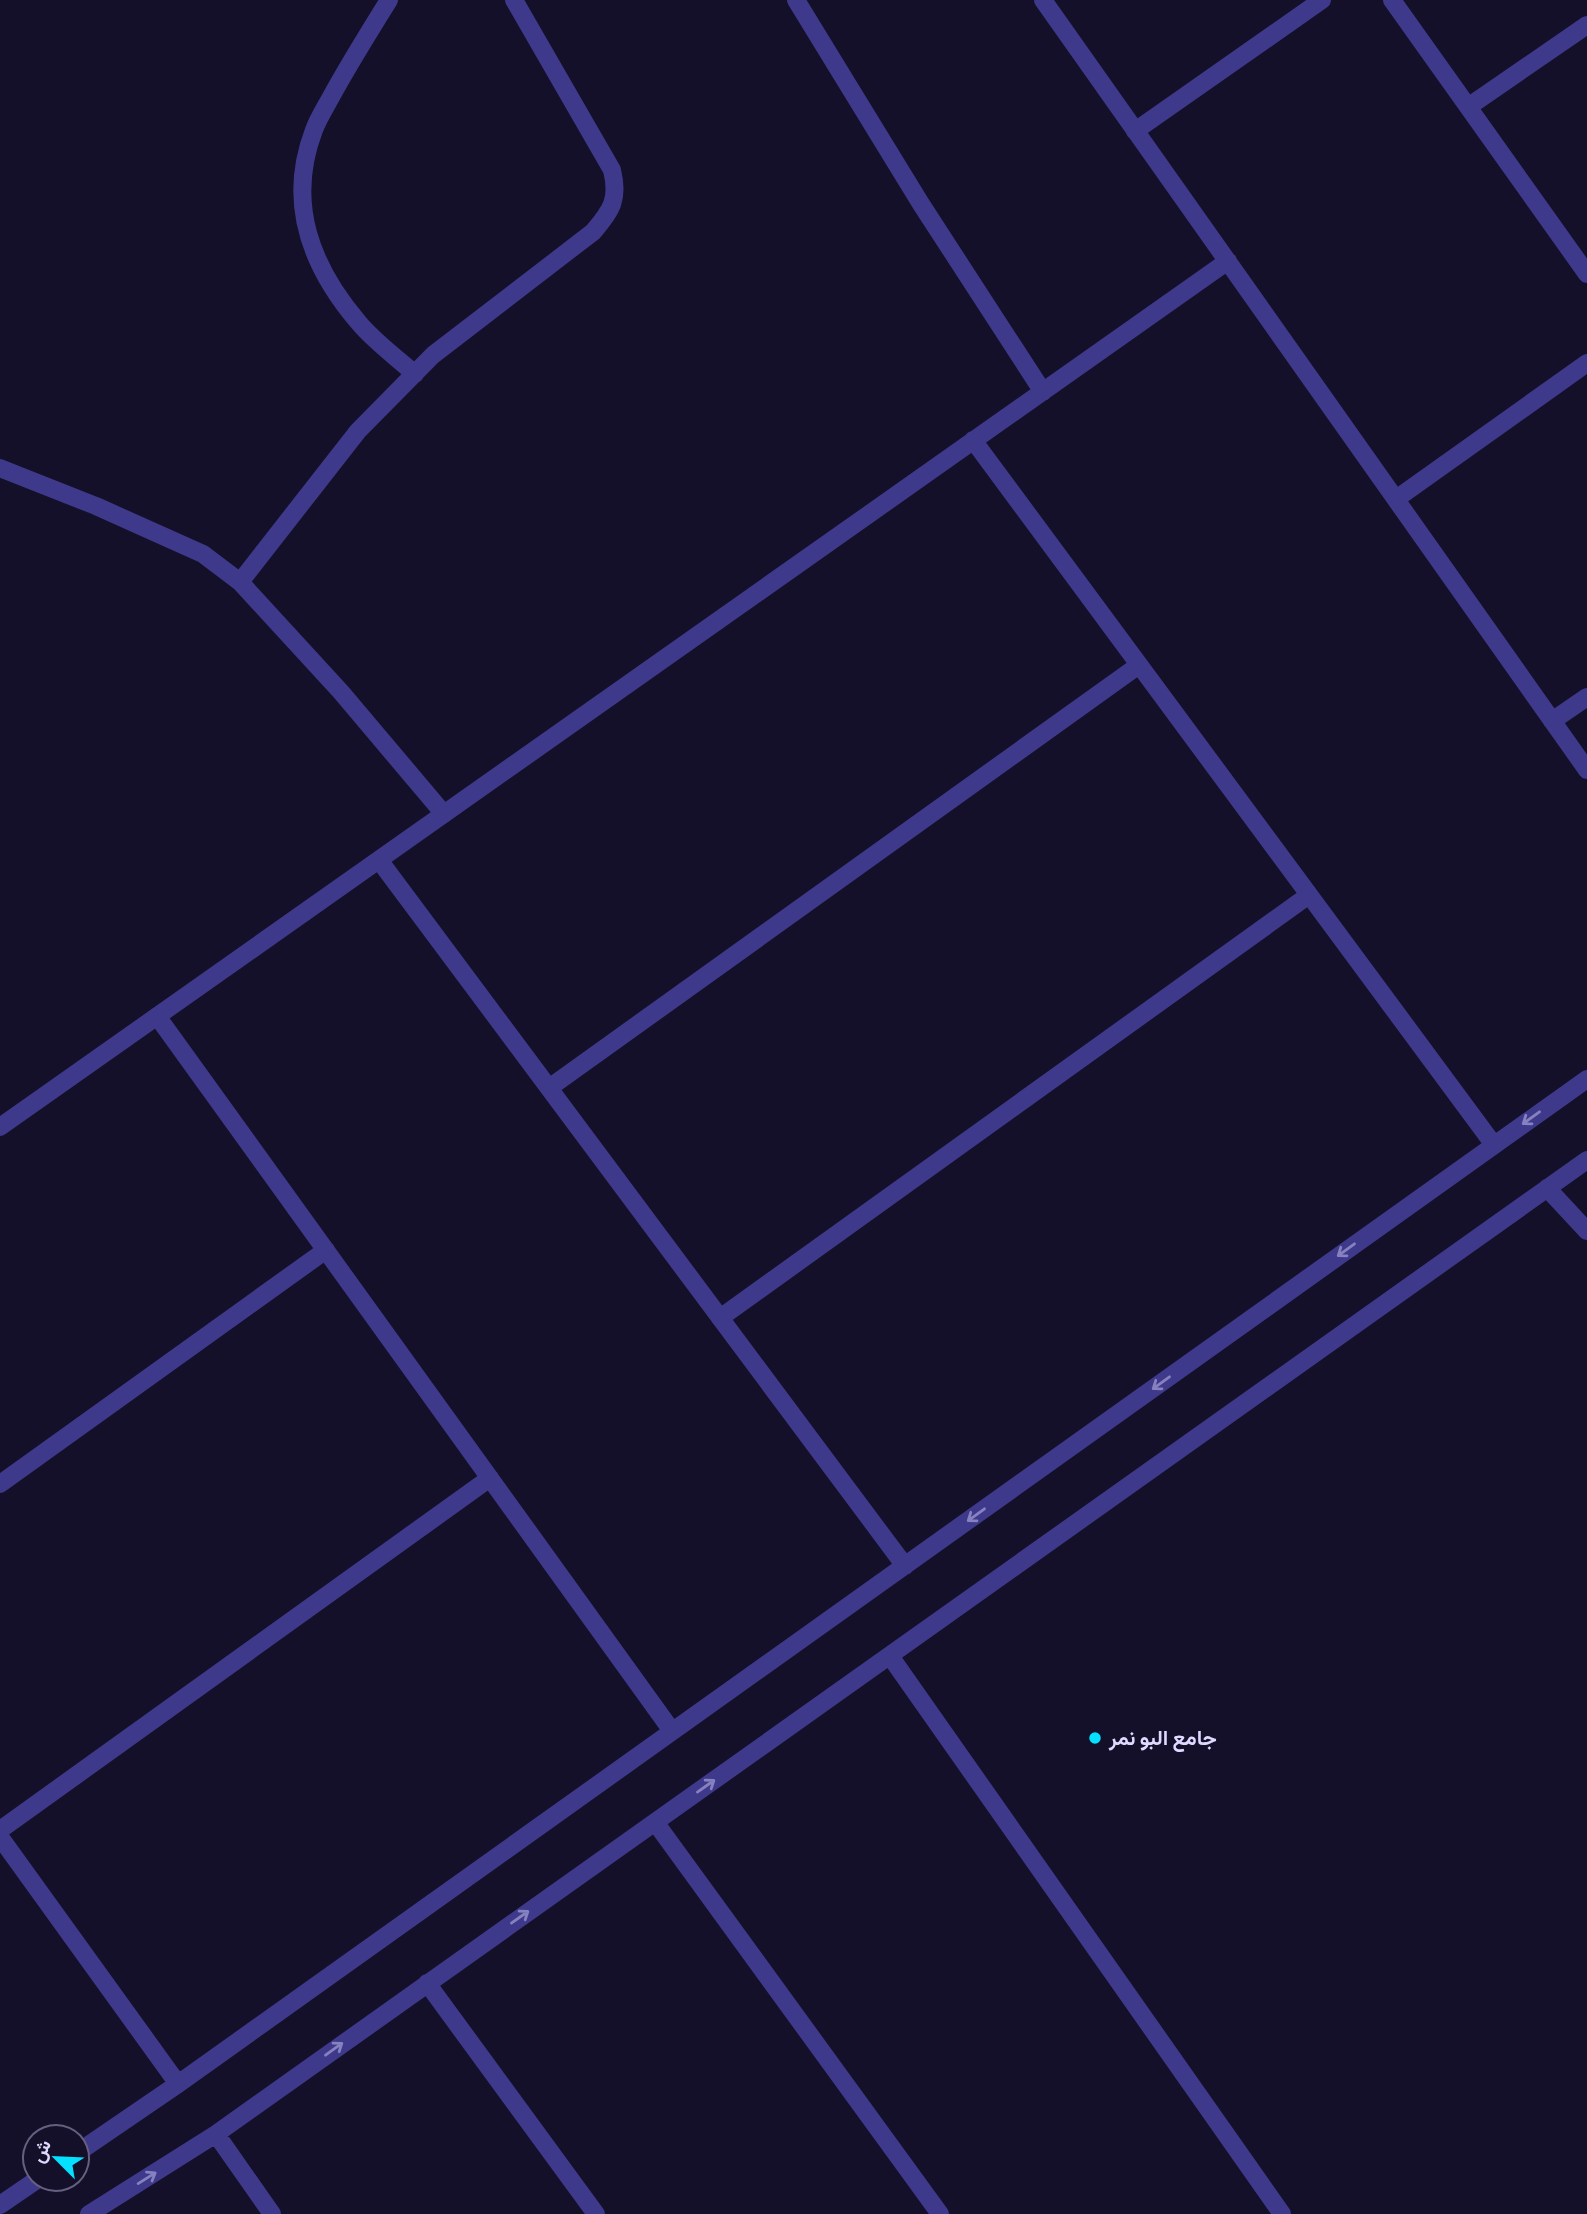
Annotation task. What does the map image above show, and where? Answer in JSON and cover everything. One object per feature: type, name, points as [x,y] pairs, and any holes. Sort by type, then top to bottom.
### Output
[{"type":"street","points":[[389,0],[314,128],[303,164],[300,191],[312,248],[333,289],[360,325],[415,374]]},
{"type":"street","points":[[240,582],[358,431],[433,355],[593,232],[613,204],[616,189],[612,170],[514,0]]},
{"type":"street","points":[[796,0],[921,204],[1043,391]]},
{"type":"street","points":[[1043,0],[1587,770]]},
{"type":"street","points":[[1135,131],[1322,0]]},
{"type":"street","points":[[1392,0],[1587,274]]},
{"type":"street","points":[[1468,107],[1587,24]]},
{"type":"street","points":[[0,1127],[1228,261]]},
{"type":"street","points":[[1396,499],[1587,363]]},
{"type":"street","points":[[973,440],[1494,1145]]},
{"type":"street","points":[[0,468],[96,506],[203,554],[240,582],[341,692],[444,814]]},
{"type":"street","points":[[548,1088],[1139,665]]},
{"type":"street","points":[[1552,721],[1587,697]]},
{"type":"street","points":[[379,860],[905,1566]]},
{"type":"street","points":[[720,1318],[1309,895]]},
{"type":"street","points":[[158,1016],[672,1731]]},
{"type":"street","points":[[91,2143],[1587,1079]]},
{"type":"street","points":[[89,2214],[216,2134],[1587,1160]]},
{"type":"street","points":[[1547,1188],[1587,1231]]},
{"type":"street","points":[[0,1484],[326,1250]]},
{"type":"street","points":[[0,1830],[490,1479]]},
{"type":"street","points":[[890,1656],[1282,2214]]},
{"type":"street","points":[[655,1822],[940,2214]]},
{"type":"street","points":[[0,1837],[178,2084]]},
{"type":"street","points":[[427,1983],[596,2214]]},
{"type":"street","points":[[216,2134],[272,2214]]},
{"type":"street","points":[[0,2205],[21,2191]]},
{"type":"place","name":"جامع البو نمر","points":[[1095,1738]]}]
